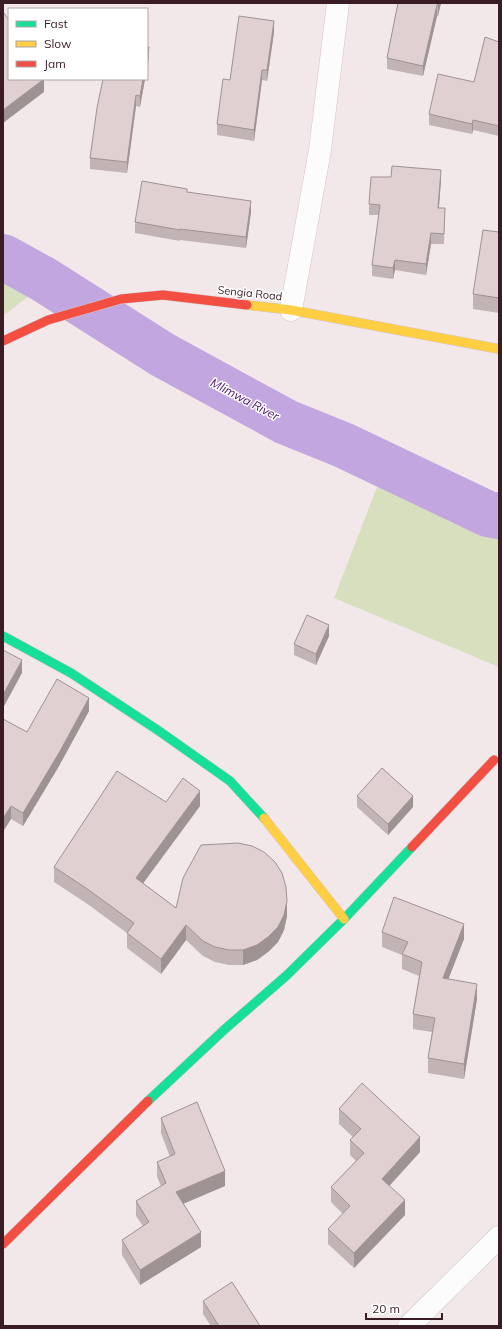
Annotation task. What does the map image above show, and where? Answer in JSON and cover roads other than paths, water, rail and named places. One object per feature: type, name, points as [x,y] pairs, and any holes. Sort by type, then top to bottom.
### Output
[{"type":"street","points":[[291,310],[320,150],[338,3]]},
{"type":"street","name":"Sengia Road","points":[[3,341],[48,320],[121,299],[163,295],[291,310],[499,348]]},
{"type":"street","points":[[3,636],[71,673],[159,731],[230,781],[272,826],[344,919]]},
{"type":"street","points":[[3,1244],[144,1105],[225,1029],[286,976],[344,919],[494,760]]},
{"type":"street","points":[[409,1326],[499,1237]]},
{"type":"waterway","name":"Mlimwa River","points":[[3,257],[43,279],[163,355],[286,422],[343,445],[488,514],[499,516]]}]
